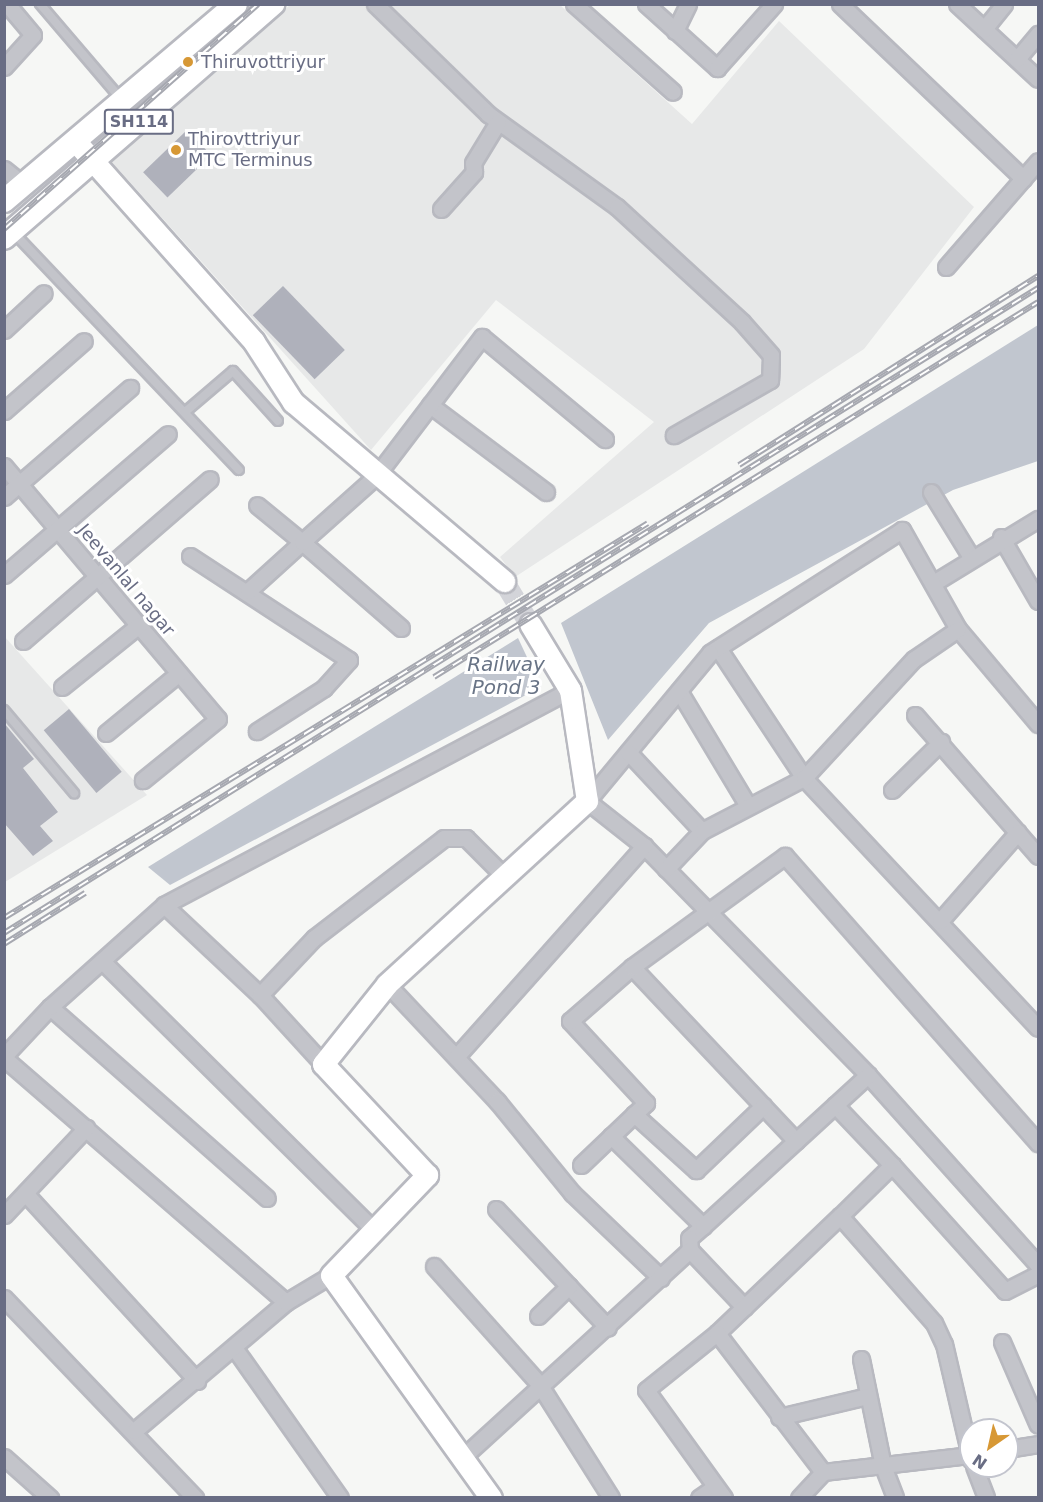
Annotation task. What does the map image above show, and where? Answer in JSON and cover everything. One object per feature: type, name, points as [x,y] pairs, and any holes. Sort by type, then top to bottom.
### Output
[{"type":"main road","name":"SH114","points":[[4,201],[77,143],[236,4]]},
{"type":"main road","name":"SH114","points":[[8,234],[94,162],[273,4]]},
{"type":"street","points":[[4,67],[33,35],[7,4]]},
{"type":"street","points":[[375,4],[498,122],[617,207],[742,322],[771,355],[770,380],[674,435]]},
{"type":"street","points":[[574,4],[673,92]]},
{"type":"street","points":[[646,4],[717,68],[774,4]]},
{"type":"street","points":[[675,31],[688,4]]},
{"type":"street","points":[[840,4],[1023,178]]},
{"type":"street","points":[[957,4],[1038,79]]},
{"type":"street","points":[[984,29],[1004,4]]},
{"type":"street","points":[[1017,59],[1038,34]]},
{"type":"street","points":[[441,209],[474,172],[473,163],[498,122]]},
{"type":"street","points":[[77,143],[254,342],[293,402],[376,476],[447,529],[504,581]]},
{"type":"street","points":[[946,267],[1038,161]]},
{"type":"street","points":[[4,170],[24,185]]},
{"type":"street","points":[[4,330],[44,294]]},
{"type":"street","points":[[248,591],[376,476],[482,337],[605,439]]},
{"type":"street","points":[[4,411],[84,340]]},
{"type":"street","points":[[4,497],[130,388]]},
{"type":"street","points":[[430,405],[546,492]]},
{"type":"street","points":[[4,575],[168,434]]},
{"type":"street","name":"Jeevanlal nagar","points":[[4,466],[218,719],[143,780]]},
{"type":"street","points":[[23,641],[100,578],[210,479]]},
{"type":"street","points":[[931,492],[971,557]]},
{"type":"street","points":[[257,505],[401,628]]},
{"type":"street","points":[[935,582],[1001,537],[1038,519]]},
{"type":"street","points":[[323,1064],[387,984],[587,801],[718,648],[902,530],[935,582],[958,629],[1038,724]]},
{"type":"street","points":[[1001,537],[1038,601]]},
{"type":"street","points":[[190,556],[248,591],[349,660],[324,688],[257,731]]},
{"type":"street","points":[[530,624],[570,690],[587,801],[644,846],[705,912],[868,1075],[1038,1265]]},
{"type":"street","points":[[62,687],[139,625]]},
{"type":"street","points":[[666,869],[702,831],[748,806],[791,788],[804,778],[914,659],[958,629]]},
{"type":"street","points":[[718,648],[804,778],[1038,1028]]},
{"type":"street","points":[[106,733],[179,673]]},
{"type":"street","points":[[286,1302],[4,1057],[50,1008],[164,905],[570,690]]},
{"type":"street","points":[[679,691],[748,806]]},
{"type":"street","points":[[915,715],[941,742],[1038,856]]},
{"type":"street","points":[[892,790],[941,742]]},
{"type":"street","points":[[628,752],[702,831]]},
{"type":"street","points":[[940,921],[1018,832]]},
{"type":"street","points":[[260,995],[314,938],[444,838],[466,838],[505,877]]},
{"type":"street","points":[[456,1057],[644,846]]},
{"type":"street","points":[[581,1165],[646,1103],[570,1021],[632,967],[785,856],[1038,1143]]},
{"type":"street","points":[[134,1431],[235,1349],[286,1302],[331,1275],[372,1228],[427,1175],[260,995],[164,905]]},
{"type":"street","points":[[102,961],[372,1228]]},
{"type":"street","points":[[632,967],[796,1141]]},
{"type":"street","points":[[387,984],[456,1057],[572,1192],[661,1278]]},
{"type":"street","points":[[50,1008],[267,1198]]},
{"type":"street","points":[[744,1307],[690,1250],[689,1238],[868,1075]]},
{"type":"street","points":[[835,1105],[1005,1291],[1038,1274]]},
{"type":"street","points":[[634,1114],[696,1170],[763,1106]]},
{"type":"street","points":[[4,1215],[86,1128]]},
{"type":"street","points":[[611,1136],[703,1226]]},
{"type":"street","points":[[699,1497],[720,1492],[646,1390],[717,1333],[892,1165]]},
{"type":"street","points":[[25,1193],[196,1381]]},
{"type":"street","points":[[496,1209],[608,1328]]},
{"type":"street","points":[[840,1216],[934,1323],[944,1344],[961,1418]]},
{"type":"street","points":[[463,1457],[539,1384],[608,1328],[690,1250]]},
{"type":"street","points":[[434,1266],[539,1384],[611,1497]]},
{"type":"street","points":[[331,1275],[491,1497]]},
{"type":"street","points":[[538,1316],[569,1286]]},
{"type":"street","points":[[4,1298],[195,1497]]},
{"type":"street","points":[[717,1333],[823,1472]]},
{"type":"street","points":[[1002,1342],[1038,1425]]},
{"type":"street","points":[[235,1349],[340,1497]]},
{"type":"street","points":[[861,1359],[883,1466],[895,1497]]},
{"type":"street","points":[[779,1417],[868,1396]]},
{"type":"street","points":[[1019,1447],[1038,1444]]},
{"type":"street","points":[[4,1456],[50,1497]]},
{"type":"street","points":[[799,1497],[823,1472],[959,1460]]},
{"type":"street","points":[[978,1478],[986,1497]]},
{"type":"lane","points":[[40,4],[124,103]]},
{"type":"lane","points":[[8,234],[185,412],[239,470]]},
{"type":"lane","points":[[185,412],[233,371],[278,421]]},
{"type":"lane","points":[[4,710],[74,793]]},
{"type":"shaded area","points":[[290,5],[560,5],[692,124],[779,21],[974,207],[864,349],[515,577],[500,557],[654,422],[496,300],[371,450],[111,161]]},
{"type":"shaded area","points":[[4,636],[147,795],[5,882],[4,882]]},
{"type":"water","points":[[1038,325],[1038,461],[953,490],[709,623],[608,740],[561,623]]},
{"type":"water","name":"Railway Pond 3","points":[[518,638],[541,687],[170,885],[148,867]]},
{"type":"building","points":[[187,130],[211,155],[167,198],[143,172]]},
{"type":"building","points":[[283,286],[345,350],[315,379],[253,315]]},
{"type":"building","points":[[69,709],[122,772],[96,793],[44,730]]},
{"type":"building","points":[[4,723],[34,759],[23,768],[58,812],[40,826],[53,841],[33,856],[4,823]]},
{"type":"tunnel","points":[[504,581],[530,624]]},
{"type":"railway","points":[[4,229],[258,4]]},
{"type":"railway","points":[[739,465],[1038,276]]},
{"type":"railway","points":[[4,933],[1038,288]]},
{"type":"railway","points":[[434,677],[1038,302]]},
{"type":"railway","points":[[4,918],[648,523]]},
{"type":"railway","points":[[4,944],[85,893]]},
{"type":"place","name":"Thiruvottriyur","points":[[188,62]]},
{"type":"place","name":"Thirovttriyur MTC Terminus","points":[[176,150]]}]
